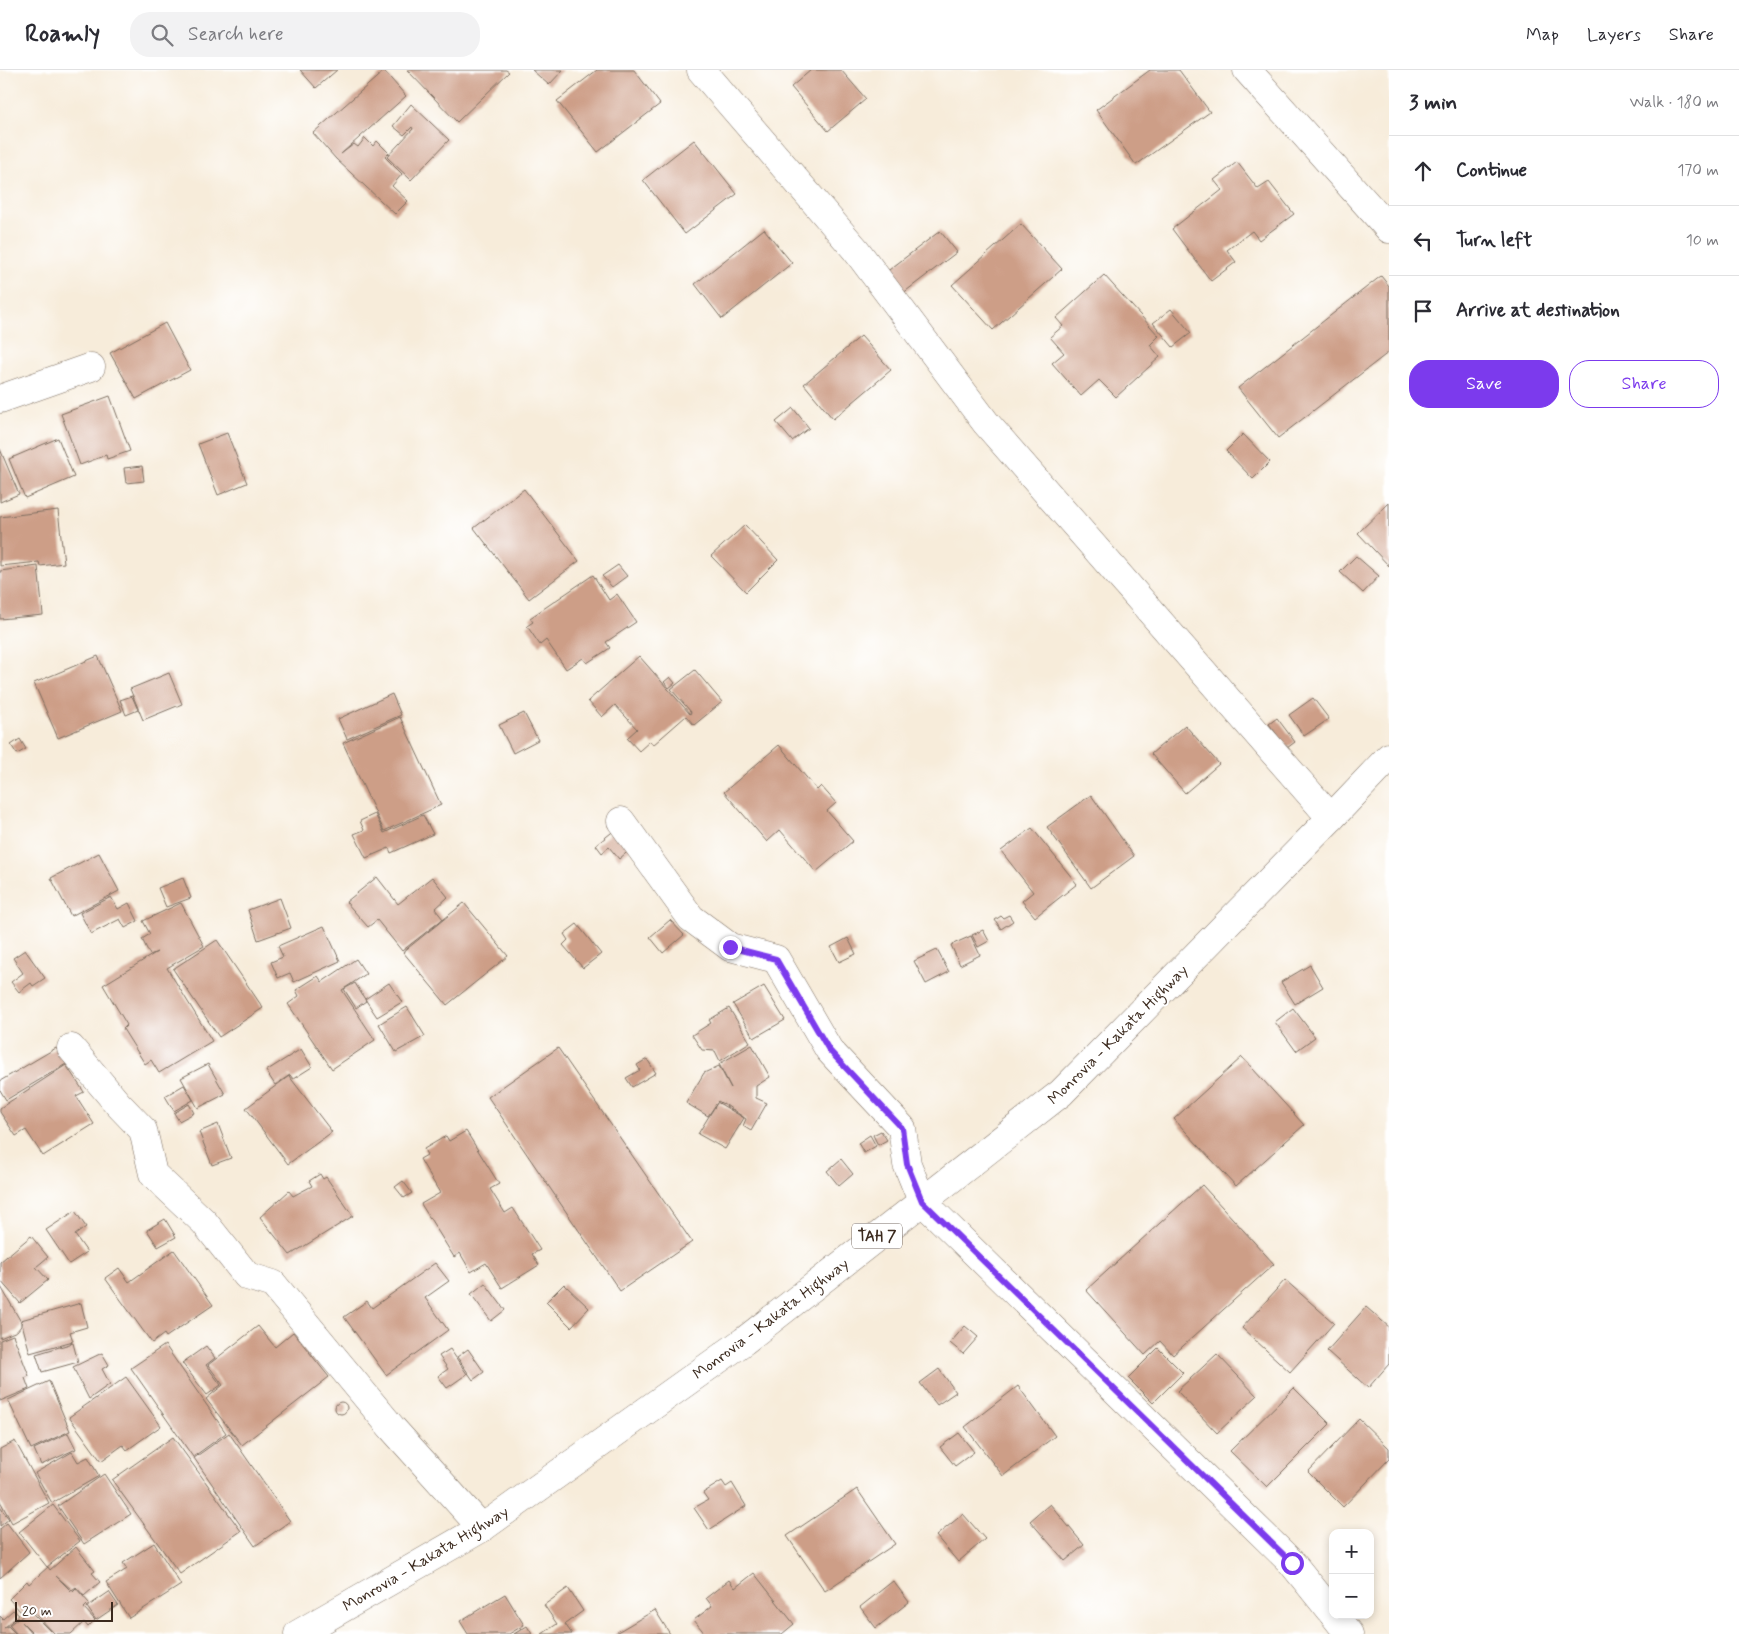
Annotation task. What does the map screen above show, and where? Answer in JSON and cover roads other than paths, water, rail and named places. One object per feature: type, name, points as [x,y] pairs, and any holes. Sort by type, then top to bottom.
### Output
[{"type":"main road","points":[[701,70],[856,250],[986,423],[1331,818]]},
{"type":"main road","points":[[1246,70],[1389,228]]},
{"type":"main road","points":[[0,400],[91,367]]},
{"type":"main road","name":"Monrovia - Kakata Highway","points":[[298,1634],[482,1528],[744,1341],[1061,1093],[1389,757]]},
{"type":"main road","points":[[621,821],[691,918],[730,947],[776,959],[829,1050],[902,1128],[907,1164],[922,1201],[1292,1563],[1329,1609]]},
{"type":"main road","points":[[71,1048],[118,1104],[143,1130],[153,1174],[204,1222],[247,1276],[272,1284],[392,1428],[482,1528]]},
{"type":"main road","points":[[1337,1619],[1349,1634]]}]
